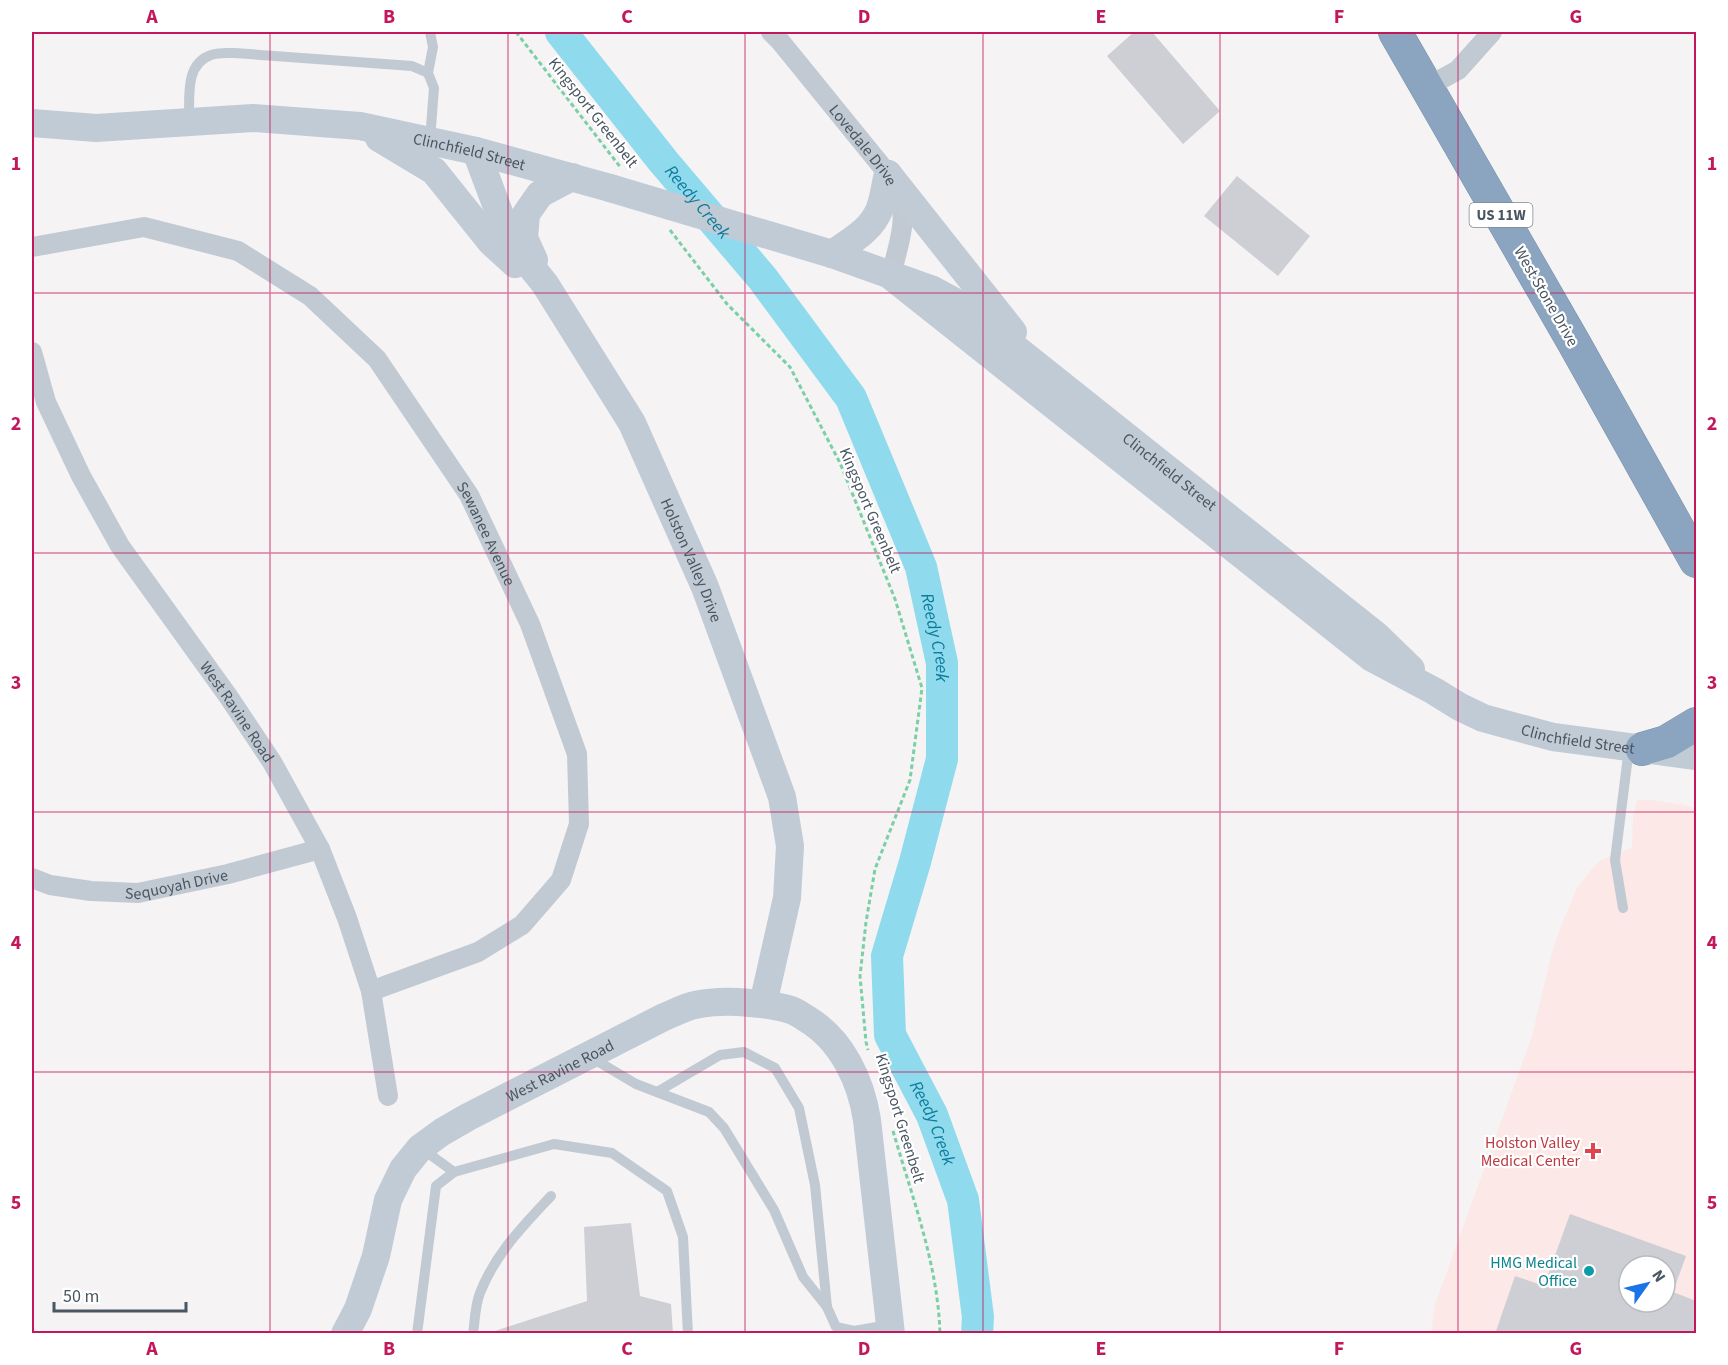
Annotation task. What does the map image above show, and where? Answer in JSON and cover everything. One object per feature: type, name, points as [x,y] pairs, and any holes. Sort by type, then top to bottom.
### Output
[{"type":"highway","name":"West Stone Drive","points":[[1395,32],[1569,333],[1696,561]]},
{"type":"highway","points":[[1635,748],[1666,742],[1696,724]]},
{"type":"main road","name":"Clinchfield Street","points":[[32,123],[96,128],[253,118],[360,126],[476,151],[572,177],[618,180],[933,290],[961,305],[1377,636],[1434,691]]},
{"type":"main road","points":[[360,126],[434,171],[491,242],[550,292]]},
{"type":"main road","name":"Holston Valley Drive","points":[[476,151],[509,239],[550,292],[632,423],[705,587],[782,797],[790,846],[787,898],[763,1004]]},
{"type":"main road","points":[[832,254],[858,236],[876,217],[881,207],[888,174]]},
{"type":"main road","points":[[888,174],[1045,372]]},
{"type":"main road","points":[[550,292],[524,238],[526,214],[540,194],[572,177]]},
{"type":"main road","name":"Clinchfield Street","points":[[891,276],[1364,653],[1483,718],[1553,737],[1696,756]]},
{"type":"main road","name":"West Ravine Road","points":[[345,1334],[358,1309],[376,1256],[388,1200],[403,1169],[420,1148],[468,1117],[664,1017],[694,1005],[727,1001],[763,1004],[792,1010],[814,1023],[846,1058],[858,1083],[867,1120],[882,1330]]},
{"type":"street","name":"Lovedale Drive","points":[[771,32],[780,40],[888,174],[899,197],[902,210],[902,225],[891,276]]},
{"type":"street","points":[[1427,87],[1458,70],[1492,32]]},
{"type":"street","name":"Sewanee Avenue","points":[[32,247],[144,227],[238,251],[310,296],[377,359],[469,495],[530,624],[577,754],[579,824],[561,880],[522,924],[478,952],[370,992]]},
{"type":"street","name":"West Ravine Road","points":[[32,352],[46,402],[81,476],[120,546],[228,696],[272,762],[320,849],[347,918],[370,992],[388,1096]]},
{"type":"street","name":"Sequoyah Drive","points":[[32,878],[50,885],[91,891],[138,893],[228,874],[320,849]]},
{"type":"lane","points":[[430,32],[433,47],[428,73],[434,88],[430,141]]},
{"type":"lane","points":[[189,123],[191,78],[197,64],[212,54],[235,53],[412,66],[428,73]]},
{"type":"lane","points":[[1623,908],[1615,860],[1635,748]]},
{"type":"lane","points":[[657,1092],[720,1055],[744,1052],[775,1068],[798,1108],[801,1119],[815,1185],[827,1307]]},
{"type":"lane","points":[[589,1056],[636,1084],[709,1112],[724,1128],[774,1210],[803,1277],[827,1307],[836,1328],[854,1331],[882,1330]]},
{"type":"lane","points":[[417,1334],[436,1186],[454,1172],[554,1144],[612,1153],[667,1191],[683,1237],[688,1334]]},
{"type":"lane","points":[[420,1148],[454,1172]]},
{"type":"lane","points":[[473,1334],[479,1295],[494,1263],[518,1231],[551,1196]]},
{"type":"path","name":"Kingsport Greenbelt","points":[[516,32],[618,180]]},
{"type":"path","name":"Kingsport Greenbelt","points":[[669,229],[727,304],[790,367],[840,463],[896,599],[922,688],[910,780],[875,869],[866,922],[860,976],[869,1053]]},
{"type":"path","name":"Kingsport Greenbelt","points":[[890,1121],[930,1256],[940,1318],[940,1334]]},
{"type":"shaded area","name":"Holston Valley Medical Center","points":[[1637,800],[1685,805],[1696,809],[1696,1333],[1431,1334],[1435,1305],[1532,1036],[1552,952],[1561,926],[1577,888],[1596,864],[1632,848],[1633,818]]},
{"type":"building","points":[[1134,32],[1152,32],[1220,111],[1183,144],[1107,56]]},
{"type":"building","points":[[1237,176],[1310,236],[1278,276],[1204,216]]},
{"type":"building","name":"HMG Medical Office","points":[[1570,1214],[1686,1256],[1677,1281],[1677,1254],[1617,1254],[1617,1314],[1677,1314],[1677,1294],[1696,1301],[1696,1334],[1495,1334],[1515,1276],[1544,1286]]},
{"type":"building","points":[[631,1223],[640,1296],[671,1304],[673,1334],[496,1334],[495,1331],[587,1301],[584,1227]]},
{"type":"waterway","name":"Reedy Creek","points":[[561,32],[663,161],[763,279],[851,398],[921,567],[942,663],[942,759],[887,956],[890,1035],[932,1115],[963,1200],[978,1317],[977,1334]]},
{"type":"place","name":"Holston Valley Medical Center","points":[[1593,1151]]},
{"type":"place","name":"HMG Medical Office","points":[[1589,1271]]}]
